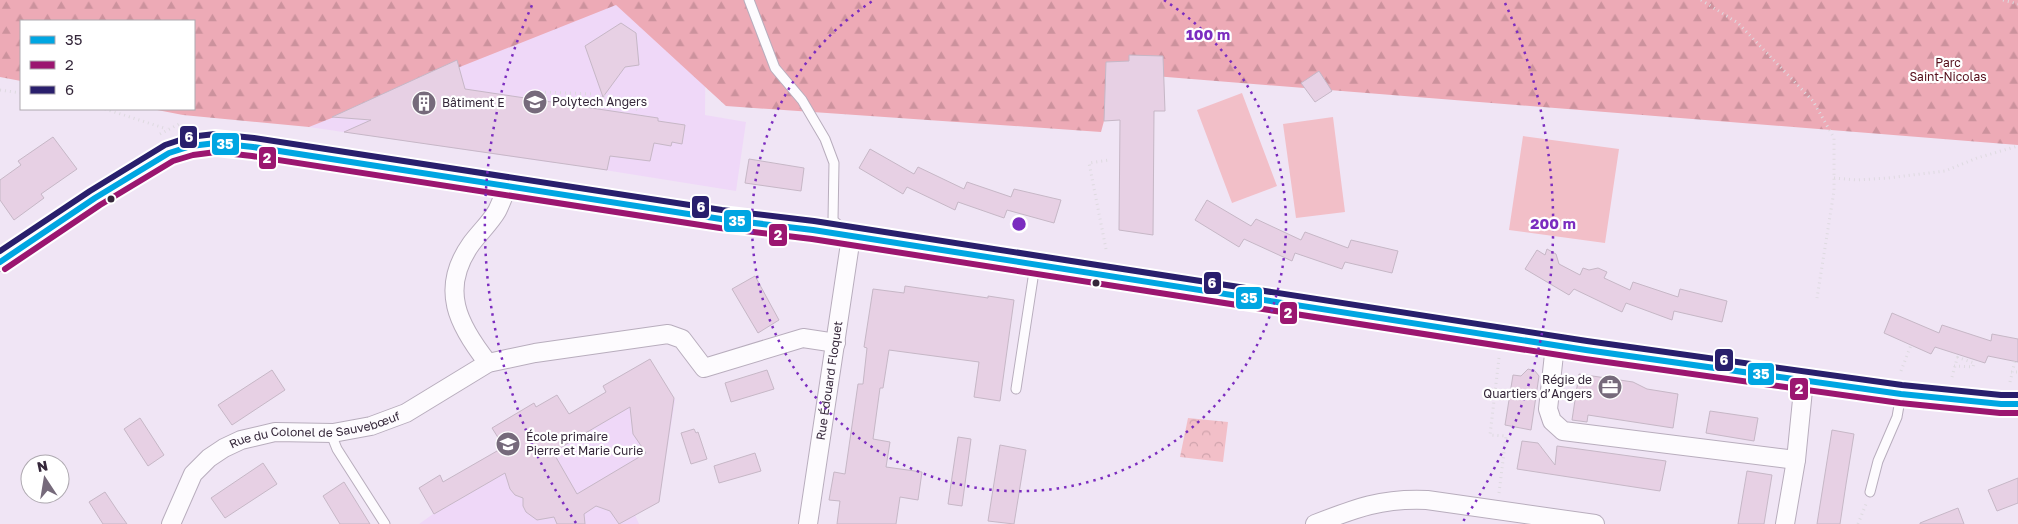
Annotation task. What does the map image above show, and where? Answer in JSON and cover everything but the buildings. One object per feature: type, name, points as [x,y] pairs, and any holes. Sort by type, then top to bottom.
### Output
[{"type":"street","points":[[0,262],[95,198],[169,153],[191,146],[216,142],[1555,345],[1901,394],[2018,404]]},
{"type":"street","points":[[508,186],[496,212],[469,246],[456,276],[454,301],[461,324],[472,344],[488,363],[545,352],[668,334],[682,339],[704,368],[803,338],[836,343]]},
{"type":"street","name":"Rue Édouard Floquet","points":[[808,524],[851,237]]},
{"type":"street","points":[[1555,345],[1548,410],[1552,421],[1563,431],[1796,460]]},
{"type":"street","name":"Rue du Colonel de Sauvebœuf","points":[[171,524],[193,474],[224,448],[257,435],[275,432],[333,432],[371,426],[406,413],[488,363]]},
{"type":"street","points":[[1785,524],[1796,460],[1804,380]]},
{"type":"street","points":[[1315,524],[1359,507],[1392,500],[1427,500],[1512,518],[1595,524]]},
{"type":"lane","points":[[749,0],[775,68],[802,100],[825,139],[834,163],[833,220],[851,237]]},
{"type":"lane","points":[[1016,389],[1035,265]]},
{"type":"lane","points":[[1870,492],[1878,461],[1897,417],[1901,394]]},
{"type":"lane","points":[[333,432],[333,439],[337,449],[385,524]]},
{"type":"path","points":[[1701,0],[1738,23],[1813,101],[1834,138],[1834,192],[1817,298]]},
{"type":"path","points":[[2003,0],[2018,4]]},
{"type":"path","points":[[0,90],[20,93]]},
{"type":"path","points":[[540,92],[594,94]]},
{"type":"path","points":[[604,96],[639,110]]},
{"type":"path","points":[[108,110],[167,128]]},
{"type":"path","points":[[160,134],[167,128],[180,123]]},
{"type":"path","points":[[1834,178],[1857,180],[1945,171],[1977,158],[2018,146]]},
{"type":"path","points":[[1106,249],[1089,163],[1109,160]]},
{"type":"path","points":[[1901,371],[1911,345]]},
{"type":"path","points":[[1952,377],[1954,366],[1958,356],[1974,363],[1973,367],[1954,366]]},
{"type":"path","points":[[1499,499],[1506,436],[1490,435],[1500,358]]},
{"type":"path","points":[[2010,382],[2011,372],[2016,363]]},
{"type":"path","points":[[2011,372],[2018,372]]},
{"type":"path","points":[[1858,524],[1870,492]]},
{"type":"shaded area","name":"Polytech Angers","points":[[595,0],[706,0],[705,115],[746,122],[736,191],[567,164],[554,158],[554,163],[309,127]]},
{"type":"shaded area","points":[[650,359],[675,400],[659,502],[635,515],[639,524],[419,524],[433,514],[419,488],[440,475],[444,482],[503,447],[492,428],[534,403],[537,407],[557,395],[569,414],[606,392],[603,386]]},
{"type":"green space","name":"Parc Saint-Nicolas","points":[[0,0],[2018,0],[2018,145],[1117,73],[1101,132],[726,106],[616,5],[309,127],[183,115],[157,110],[195,110],[195,20],[20,20],[20,81],[0,77]]},
{"type":"green space","points":[[1242,93],[1277,186],[1232,203],[1197,110]]},
{"type":"green space","points":[[1333,117],[1345,212],[1296,218],[1283,124]]},
{"type":"green space","points":[[1523,136],[1619,149],[1605,243],[1509,230]]},
{"type":"green space","points":[[1188,418],[1228,422],[1223,462],[1180,457]]},
{"type":"transit line","name":"6","points":[[0,251],[90,191],[165,145],[189,137],[215,134],[254,138],[722,210],[814,221],[1587,341],[1902,385],[2018,395]]},
{"type":"transit line","name":"35","points":[[0,262],[95,198],[169,153],[191,146],[216,143],[253,147],[721,219],[813,230],[1586,350],[1901,394],[2018,404]]},
{"type":"transit line","name":"2","points":[[5,269],[100,205],[173,161],[193,155],[216,152],[720,228],[812,239],[1585,359],[1900,403],[2000,413],[2018,413]]},
{"type":"place","name":"Polytech Angers","points":[[535,102]]},
{"type":"place","name":"Bâtiment E","points":[[424,103]]},
{"type":"place","name":"Régie de Quartiers d’Angers","points":[[1610,387]]},
{"type":"place","name":"École primaire Pierre et Marie Curie","points":[[508,444]]}]
